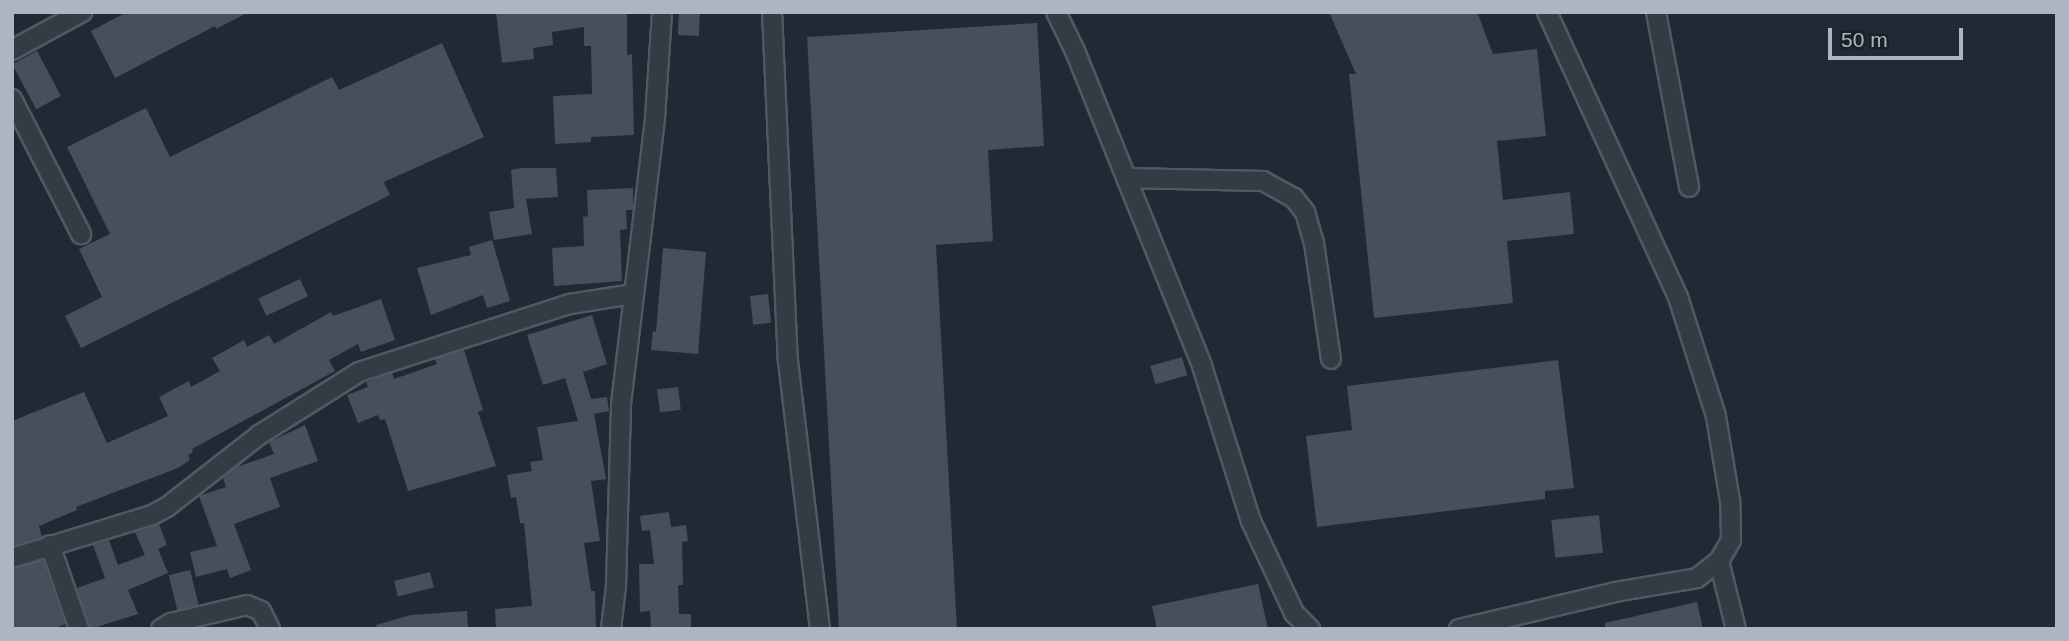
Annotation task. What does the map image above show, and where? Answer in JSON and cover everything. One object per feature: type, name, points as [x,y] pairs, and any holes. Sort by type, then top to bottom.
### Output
[{"type":"street","points":[[12,50],[82,12]]},
{"type":"street","points":[[611,629],[616,586],[621,404],[655,118],[662,12]]},
{"type":"street","points":[[772,12],[788,361],[820,629]]},
{"type":"street","points":[[1056,12],[1075,51],[1202,366],[1251,520],[1294,613],[1310,629]]},
{"type":"street","points":[[1459,629],[1615,592],[1697,578],[1719,561],[1731,540],[1730,501],[1716,416],[1678,297],[1547,12]]},
{"type":"street","points":[[1656,12],[1689,187]]},
{"type":"street","points":[[12,99],[81,234]]},
{"type":"street","points":[[1126,178],[1263,181],[1294,198],[1305,212],[1314,243],[1331,359]]},
{"type":"street","points":[[12,558],[152,515],[167,507],[259,435],[359,372],[570,304],[634,294]]},
{"type":"street","points":[[50,545],[79,629]]},
{"type":"street","points":[[1719,561],[1737,629]]},
{"type":"street","points":[[162,629],[171,623],[247,605],[261,611],[270,629]]},
{"type":"building","points":[[127,12],[249,12],[216,29],[215,26],[115,78],[91,31]]},
{"type":"building","points":[[496,12],[627,14],[627,55],[632,54],[634,135],[591,137],[591,142],[555,144],[553,96],[592,94],[591,46],[584,46],[584,27],[552,32],[553,45],[533,48],[534,59],[502,63]]},
{"type":"building","points":[[679,12],[700,13],[699,36],[678,35]]},
{"type":"building","points":[[1329,12],[1477,12],[1493,54],[1537,49],[1546,136],[1497,141],[1503,200],[1570,192],[1574,234],[1507,241],[1513,303],[1374,318],[1349,74],[1356,74]]},
{"type":"building","points":[[1037,23],[1044,146],[988,150],[993,241],[936,245],[957,629],[839,629],[807,37]]},
{"type":"building","points":[[442,43],[484,137],[384,182],[390,195],[81,348],[65,316],[102,297],[79,249],[110,234],[67,147],[146,108],[170,157],[332,77],[339,90]]},
{"type":"building","points":[[37,51],[61,96],[36,109],[12,64]]},
{"type":"building","points":[[556,168],[558,197],[526,199],[532,234],[494,240],[489,212],[514,208],[511,170]]},
{"type":"building","points":[[633,188],[633,210],[626,210],[627,229],[620,230],[622,281],[554,286],[552,248],[584,246],[583,217],[588,216],[587,190]]},
{"type":"building","points":[[492,240],[510,301],[487,308],[483,295],[431,315],[417,268],[471,255],[469,247]]},
{"type":"building","points":[[663,248],[706,252],[698,354],[651,350],[653,331],[656,332]]},
{"type":"building","points":[[300,279],[308,296],[266,316],[258,298]]},
{"type":"building","points":[[768,294],[771,323],[753,325],[750,296]]},
{"type":"building","points":[[381,299],[395,340],[361,352],[358,344],[329,360],[335,371],[192,449],[193,452],[188,455],[190,460],[178,468],[76,507],[77,510],[39,526],[42,537],[13,546],[12,421],[84,392],[107,443],[168,416],[159,397],[189,381],[191,387],[220,371],[212,358],[244,340],[247,347],[269,335],[274,344],[331,312],[333,316]]},
{"type":"building","points":[[592,315],[607,364],[583,372],[591,399],[607,397],[609,411],[594,414],[606,479],[591,481],[600,541],[584,543],[591,591],[595,591],[596,629],[496,629],[495,609],[532,606],[524,523],[520,523],[516,497],[511,498],[507,475],[532,471],[530,462],[543,460],[537,427],[578,421],[565,378],[543,385],[527,335]]},
{"type":"building","points":[[464,350],[483,410],[478,412],[496,466],[408,491],[385,419],[380,420],[378,415],[358,423],[347,395],[368,387],[366,382],[392,373],[394,379],[437,364],[435,359]]},
{"type":"building","points":[[1182,357],[1187,375],[1156,384],[1150,366]]},
{"type":"building","points":[[1558,360],[1574,488],[1545,491],[1545,499],[1317,527],[1306,436],[1352,430],[1347,386]]},
{"type":"building","points":[[678,387],[681,410],[660,412],[657,390]]},
{"type":"building","points":[[305,425],[318,461],[270,478],[280,507],[234,524],[251,570],[230,578],[227,569],[196,577],[190,552],[217,546],[199,496],[226,487],[223,478],[237,467],[274,454],[269,442]]},
{"type":"building","points":[[669,512],[671,527],[686,525],[688,541],[682,542],[683,585],[678,585],[679,614],[691,614],[691,629],[651,629],[650,611],[640,612],[639,564],[654,564],[650,530],[642,531],[640,516]]},
{"type":"building","points":[[1599,515],[1603,553],[1555,558],[1551,520]]},
{"type":"building","points":[[159,524],[167,545],[158,549],[168,573],[128,590],[138,614],[90,629],[77,588],[105,578],[93,545],[109,540],[118,565],[145,555],[135,532]]},
{"type":"building","points":[[43,560],[65,624],[53,629],[12,629],[12,569]]},
{"type":"building","points":[[190,570],[199,605],[177,610],[169,575]]},
{"type":"building","points":[[430,572],[434,588],[398,596],[394,581]]},
{"type":"building","points":[[1258,584],[1268,629],[1157,629],[1152,606]]},
{"type":"building","points":[[1697,602],[1703,629],[1605,629],[1605,623]]},
{"type":"building","points":[[467,611],[468,629],[377,629],[376,625],[411,615]]}]
